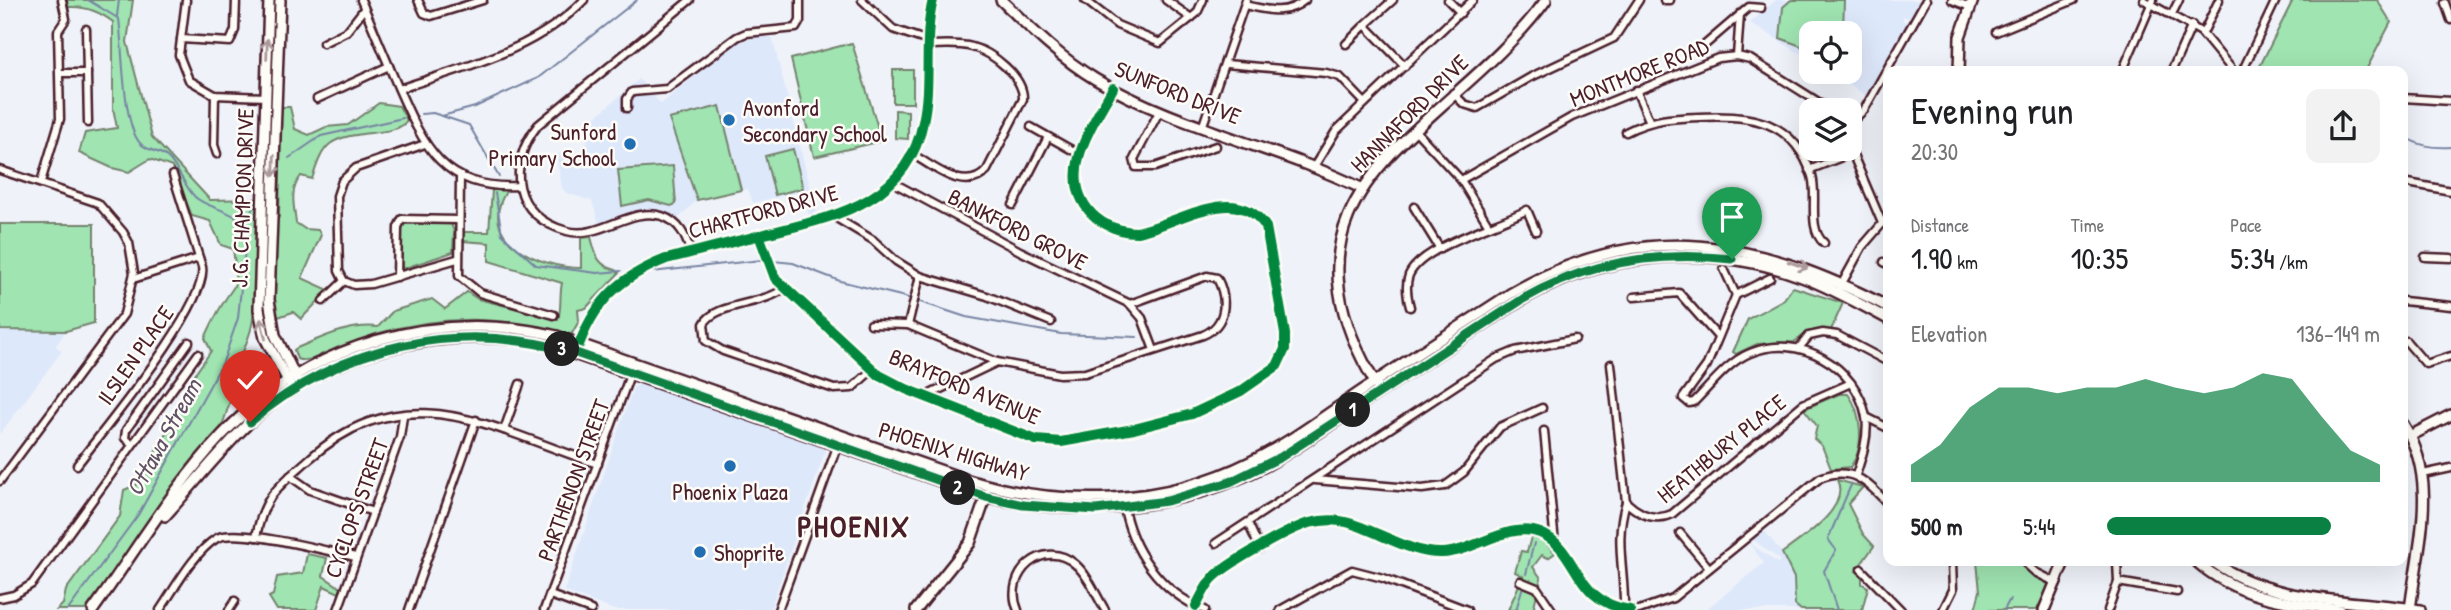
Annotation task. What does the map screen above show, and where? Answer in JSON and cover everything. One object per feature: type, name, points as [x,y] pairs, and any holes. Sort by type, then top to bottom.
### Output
[{"type":"main road","name":"J.G. CHAMPION DRIVE","points":[[269,0],[259,309],[265,338],[298,387]]},
{"type":"main road","name":"J.G. CHAMPION DRIVE","points":[[279,0],[269,300],[275,335],[291,378]]},
{"type":"main road","name":"SUNFORD DRIVE","points":[[1001,0],[1050,46],[1113,88],[1160,110],[1315,165],[1361,188]]},
{"type":"main road","name":"HANNAFORD DRIVE","points":[[1380,391],[1350,334],[1339,287],[1343,230],[1361,188],[1415,130],[1521,30],[1546,0]]},
{"type":"main road","points":[[1959,66],[1960,37],[1972,4]]},
{"type":"main road","name":"PHOENIX HIGHWAY","points":[[154,526],[250,422],[298,387],[359,356],[430,339],[498,337],[539,342],[990,486],[1055,498],[1123,503],[1230,471],[1272,450],[1527,284],[1574,264],[1621,252],[1674,246],[1736,250],[1777,258],[1842,283],[1883,304]]},
{"type":"main road","name":"PHOENIX HIGHWAY","points":[[93,610],[222,435],[265,396],[315,365],[384,338],[442,327],[506,327],[579,343],[634,361],[986,497],[1045,507],[1123,503],[1193,494],[1251,473],[1281,457],[1538,290],[1611,264],[1665,256],[1719,258],[1779,270],[1838,293],[1883,316]]},
{"type":"main road","points":[[284,359],[299,369],[315,365]]},
{"type":"main road","points":[[2410,436],[2451,415]]},
{"type":"main road","points":[[2408,433],[2423,474],[2424,504],[2410,609]]},
{"type":"main road","points":[[916,610],[970,543],[990,486]]},
{"type":"main road","points":[[2044,610],[2063,566]]},
{"type":"main road","points":[[2203,566],[2232,585],[2263,598],[2340,610]]},
{"type":"main road","points":[[2220,566],[2243,580],[2272,590],[2420,610]]},
{"type":"street","points":[[41,182],[60,119],[58,31],[66,19],[62,0]]},
{"type":"street","points":[[186,0],[180,63],[188,80],[215,95],[276,98]]},
{"type":"street","points":[[181,39],[230,42],[235,30],[236,0]]},
{"type":"street","points":[[360,0],[425,144],[438,160],[460,176],[480,184],[519,186]]},
{"type":"street","points":[[418,0],[424,13],[431,16],[465,3],[482,0]]},
{"type":"street","points":[[399,89],[528,42],[559,23],[584,0]]},
{"type":"street","points":[[690,0],[538,125],[522,149],[518,165],[519,186],[530,208],[551,226],[577,233],[638,216],[661,216],[681,230],[691,253]]},
{"type":"street","points":[[627,108],[627,99],[632,92],[660,92],[670,87],[737,37],[746,33],[796,28],[800,21],[800,0]]},
{"type":"street","points":[[862,0],[893,29],[928,43],[979,50],[1014,76],[1021,85],[1023,99],[986,170],[979,177],[966,180],[954,178],[912,154]]},
{"type":"street","name":"CHARTFORD DRIVE","points":[[576,353],[600,304],[618,284],[642,268],[833,216],[860,206],[892,182],[912,154],[926,108],[928,43],[933,0]]},
{"type":"street","points":[[1085,0],[1117,25],[1156,43],[1164,41],[1191,19],[1203,0]]},
{"type":"street","points":[[1166,0],[1191,19]]},
{"type":"street","points":[[1203,125],[1246,3],[1277,12],[1290,10],[1305,0]]},
{"type":"street","points":[[1346,44],[1393,0]]},
{"type":"street","points":[[1448,0],[1461,13]]},
{"type":"street","points":[[1315,165],[1330,137],[1473,0]]},
{"type":"street","points":[[1454,93],[1464,104],[1477,108],[1531,77],[1610,41],[1639,0]]},
{"type":"street","points":[[1664,0],[1670,0]]},
{"type":"street","points":[[1889,66],[1926,0]]},
{"type":"street","points":[[1952,0],[1972,4]]},
{"type":"street","points":[[1996,32],[2060,3],[2074,0]]},
{"type":"street","points":[[2172,14],[2179,0]]},
{"type":"street","points":[[2203,33],[2219,0]]},
{"type":"street","points":[[2245,66],[2276,0]]},
{"type":"street","points":[[2124,66],[2149,1],[2203,33],[2229,66]]},
{"type":"street","points":[[2445,2],[2451,20]]},
{"type":"street","points":[[1700,49],[1749,7],[1761,8]]},
{"type":"street","points":[[323,43],[347,31],[364,9]]},
{"type":"street","points":[[1737,56],[1740,14]]},
{"type":"street","points":[[1366,25],[1405,66]]},
{"type":"street","points":[[2174,66],[2192,25]]},
{"type":"street","points":[[86,29],[88,123]]},
{"type":"street","name":"MONTMORE ROAD","points":[[1461,180],[1556,125],[1718,58],[1737,56],[1758,63],[1812,98]]},
{"type":"street","points":[[1226,64],[1326,73],[1340,77],[1365,103]]},
{"type":"street","points":[[317,99],[389,66]]},
{"type":"street","points":[[61,73],[87,73]]},
{"type":"street","points":[[1862,112],[1883,76]]},
{"type":"street","name":"BRAYFORD AVENUE","points":[[759,235],[775,278],[872,370],[926,396],[1036,440],[1061,442],[1135,429],[1192,414],[1241,391],[1277,366],[1286,349],[1286,334],[1270,239],[1258,214],[1237,204],[1221,205],[1147,230],[1124,232],[1099,220],[1083,202],[1076,178],[1079,154],[1113,88]]},
{"type":"street","points":[[1636,90],[1649,120]]},
{"type":"street","points":[[215,95],[214,145],[217,154]]},
{"type":"street","points":[[2408,98],[2451,101]]},
{"type":"street","points":[[1160,110],[1134,159],[1136,167],[1155,167],[1216,146]]},
{"type":"street","points":[[1626,132],[1649,120],[1736,115],[1753,118],[1795,142],[1814,185],[1816,232],[1824,243]]},
{"type":"street","points":[[1031,127],[1079,154]]},
{"type":"street","points":[[1415,130],[1461,180],[1489,226]]},
{"type":"street","points":[[1013,205],[1048,137]]},
{"type":"street","points":[[344,281],[337,262],[337,196],[342,181],[356,168],[425,144]]},
{"type":"street","points":[[1809,170],[1828,161]]},
{"type":"street","points":[[1838,293],[1863,247],[1882,223],[1856,161]]},
{"type":"street","points":[[0,170],[87,198],[108,212],[129,243],[133,279],[124,314],[0,481]]},
{"type":"street","name":"ILSLEN PLACE","points":[[77,465],[180,326],[202,281],[199,258],[173,176]]},
{"type":"street","points":[[460,176],[457,259],[459,276],[480,293],[554,314]]},
{"type":"street","name":"BANKFORD GROVE","points":[[892,182],[1020,251],[1130,304]]},
{"type":"street","points":[[2408,183],[2451,191]]},
{"type":"street","points":[[1414,207],[1440,249]]},
{"type":"street","points":[[1410,307],[1407,288],[1410,272],[1440,249],[1527,210],[1536,230]]},
{"type":"street","points":[[833,216],[873,240],[896,261],[920,276],[987,296],[1051,322]]},
{"type":"street","points":[[397,277],[398,227],[402,219],[458,220]]},
{"type":"street","points":[[2425,257],[2451,258]]},
{"type":"street","name":"ILSLEN PLACE","points":[[133,279],[199,258]]},
{"type":"street","points":[[344,281],[363,285],[457,259]]},
{"type":"street","points":[[1724,269],[1736,295]]},
{"type":"street","points":[[908,325],[920,276]]},
{"type":"street","points":[[871,324],[908,325],[997,362],[1060,374],[1085,373],[1154,350],[1216,329],[1223,311],[1219,281],[1213,276],[1201,277],[1130,304],[1142,318],[1154,350]]},
{"type":"street","points":[[1770,278],[1736,295],[1707,365],[1683,395],[1685,401],[1694,402],[1731,365],[1749,353],[1773,347],[1799,348],[1833,364],[1851,383],[1866,417],[1864,447],[1856,475]]},
{"type":"street","points":[[323,301],[344,281]]},
{"type":"street","points":[[786,287],[771,298],[712,313],[704,324],[706,341],[723,351],[834,389],[852,388],[872,370]]},
{"type":"street","points":[[1634,297],[1679,293],[1718,337]]},
{"type":"street","points":[[2408,302],[2451,306]]},
{"type":"street","points":[[1799,348],[1809,336],[1831,333],[1883,359]]},
{"type":"street","points":[[1216,542],[1315,480],[1496,359],[1515,351],[1575,339]]},
{"type":"street","points":[[132,444],[125,438],[126,430],[190,342]]},
{"type":"street","points":[[2408,343],[2426,364],[2451,356]]},
{"type":"street","points":[[0,598],[14,595],[32,584],[198,354]]},
{"type":"street","name":"PARTHENON STREET","points":[[544,610],[634,361]]},
{"type":"street","points":[[926,396],[997,362]]},
{"type":"street","name":"HEATHBURY PLACE","points":[[1611,364],[1626,502],[1652,517],[1667,517],[1803,404],[1851,383]]},
{"type":"street","points":[[1695,381],[1706,391]]},
{"type":"street","points":[[504,430],[520,384]]},
{"type":"street","points":[[1315,480],[1422,489],[1445,486],[1464,472],[1500,427],[1542,408]]},
{"type":"street","points":[[256,537],[264,503],[290,476],[346,431],[372,422],[403,416],[445,413],[504,430],[598,464]]},
{"type":"street","name":"CYCLOPS STREET","points":[[338,610],[400,437],[403,416]]},
{"type":"street","points":[[1866,417],[1883,426]]},
{"type":"street","points":[[409,610],[476,421]]},
{"type":"street","points":[[1544,431],[1555,543]]},
{"type":"street","points":[[778,610],[840,440]]},
{"type":"street","points":[[2423,474],[2451,468]]},
{"type":"street","points":[[1639,610],[1654,608],[1672,598],[1820,478],[1835,473],[1856,475],[1883,499]]},
{"type":"street","points":[[290,476],[310,490],[373,512]]},
{"type":"street","points":[[1196,606],[1215,576],[1305,524],[1332,520],[1441,553],[1530,530],[1555,543],[1588,590],[1612,608],[1627,610],[1618,536],[1626,502]]},
{"type":"street","points":[[1123,503],[1132,535],[1146,563],[1172,591],[1205,610]]},
{"type":"street","points":[[1248,523],[1260,550]]},
{"type":"street","points":[[1680,533],[1709,568]]},
{"type":"street","points":[[160,610],[211,543],[228,535],[256,537],[356,557]]},
{"type":"street","points":[[1017,610],[1014,588],[1018,573],[1034,559],[1046,555],[1059,556],[1076,565],[1105,610]]},
{"type":"street","points":[[1943,610],[1953,590],[1952,566]]},
{"type":"street","points":[[2028,566],[2057,583]]},
{"type":"street","points":[[2108,610],[2118,582],[2117,566]]},
{"type":"street","points":[[1861,569],[1901,610]]},
{"type":"street","points":[[1280,610],[1352,570],[1383,578],[1467,610]]},
{"type":"street","points":[[1520,581],[1534,586],[1552,610]]},
{"type":"street","points":[[2118,582],[2176,592]]},
{"type":"street","points":[[550,595],[591,610]]},
{"type":"street","points":[[229,610],[235,601]]},
{"type":"shaded area","points":[[1776,0],[1922,0],[1911,19],[1903,16],[1903,21],[1909,22],[1866,96],[1848,84],[1862,84],[1862,21],[1799,21],[1799,53],[1750,23]]},
{"type":"shaded area","name":"Avonford Secondary School","points":[[772,37],[817,213],[809,215],[801,191],[753,203],[748,189],[697,200],[678,219],[663,212],[641,210],[599,223],[592,201],[566,193],[562,188],[556,154],[588,152],[585,126],[639,79],[661,104],[728,48],[740,41]]},
{"type":"shaded area","points":[[0,224],[94,224],[94,323],[66,331],[56,346],[62,351],[0,434]]},
{"type":"shaded area","points":[[642,383],[826,449],[770,610],[614,610],[564,591],[633,388]]},
{"type":"shaded area","points":[[1764,530],[1782,553],[1794,576],[1795,604],[1801,610],[1705,610],[1764,563],[1748,542],[1778,563],[1780,560],[1752,539]]},
{"type":"green space","points":[[64,0],[133,0],[127,42],[152,137],[210,200],[257,199],[256,219],[263,223],[277,221],[279,217],[281,107],[290,107],[295,129],[309,135],[326,127],[348,125],[379,103],[399,106],[407,120],[394,129],[350,136],[330,144],[321,156],[312,179],[301,176],[297,182],[293,198],[296,223],[305,229],[318,230],[321,235],[302,278],[329,290],[301,319],[293,312],[275,318],[267,304],[253,309],[251,329],[238,368],[237,388],[221,427],[85,610],[57,610],[63,604],[66,590],[120,516],[124,490],[136,485],[183,403],[193,377],[211,351],[205,338],[233,288],[235,275],[233,249],[221,245],[210,221],[192,216],[172,167],[150,159],[129,172],[112,168],[79,153],[85,133],[117,128],[113,108],[113,22],[92,10],[69,7]]},
{"type":"green space","points":[[1791,0],[1844,0],[1843,21],[1799,21],[1799,45],[1780,38],[1783,7]]},
{"type":"green space","points":[[2293,0],[2377,0],[2391,22],[2368,66],[2260,66]]},
{"type":"green space","points":[[852,43],[882,141],[814,157],[791,59]]},
{"type":"green space","points":[[893,70],[913,70],[913,103],[893,103]]},
{"type":"green space","points":[[720,106],[741,190],[697,200],[669,119]]},
{"type":"green space","points":[[895,110],[908,111],[908,139],[895,138]]},
{"type":"green space","points":[[793,149],[803,188],[775,195],[765,156]]},
{"type":"green space","points":[[673,166],[676,204],[671,206],[649,200],[622,206],[618,170]]},
{"type":"green space","points":[[492,190],[507,190],[499,208],[499,223],[505,237],[517,248],[548,263],[581,268],[581,238],[591,237],[601,262],[619,273],[586,308],[578,310],[579,321],[571,335],[498,321],[424,323],[368,337],[312,359],[297,359],[294,350],[326,336],[357,327],[378,327],[393,311],[432,299],[445,309],[467,292],[478,299],[558,319],[562,283],[489,261],[489,243],[462,241],[462,232],[489,232]]},
{"type":"green space","points":[[405,221],[450,221],[454,232],[453,252],[402,269],[401,226]]},
{"type":"green space","points":[[0,224],[94,224],[94,323],[66,331],[0,330]]},
{"type":"green space","points":[[1793,287],[1843,303],[1831,330],[1810,331],[1794,342],[1757,344],[1736,354],[1733,352],[1748,319],[1784,299]]},
{"type":"green space","points":[[1839,394],[1848,394],[1853,402],[1859,420],[1860,441],[1850,467],[1831,469],[1822,446],[1814,439],[1817,426],[1804,409]]},
{"type":"green space","points":[[1837,480],[1863,487],[1848,504],[1863,534],[1874,546],[1856,571],[1862,576],[1862,584],[1868,587],[1862,610],[1801,610],[1795,605],[1794,578],[1782,553],[1812,531],[1831,511],[1839,491]]},
{"type":"green space","points":[[1531,537],[1544,541],[1555,553],[1548,558],[1542,555],[1533,567],[1541,578],[1533,610],[1508,610],[1523,576],[1515,572],[1521,551],[1527,552]]},
{"type":"green space","points":[[307,554],[327,558],[323,576],[341,588],[339,593],[324,586],[316,610],[277,610],[269,597],[273,595],[277,577],[303,573]]},
{"type":"green space","points":[[1977,566],[2024,566],[2049,585],[2037,610],[1975,610],[1980,591]]},
{"type":"waterway","name":"Ottawa Stream","points":[[68,610],[138,515],[223,362],[238,318],[245,248],[243,222],[195,197],[167,157],[145,147],[135,136],[124,86],[119,19],[88,0]]},
{"type":"waterway","points":[[117,16],[119,0]]},
{"type":"waterway","points":[[442,116],[475,107],[538,78],[637,0]]},
{"type":"waterway","points":[[421,114],[433,113],[469,125],[499,177]]},
{"type":"waterway","points":[[289,158],[321,136],[403,118]]},
{"type":"waterway","points":[[2408,138],[2426,146],[2451,147]]},
{"type":"waterway","points":[[495,193],[502,234],[536,265],[597,273],[621,271]]},
{"type":"waterway","points":[[243,222],[254,207]]},
{"type":"waterway","points":[[642,273],[762,260]]},
{"type":"waterway","points":[[773,261],[793,263],[840,281],[905,297],[966,317],[1061,334],[1137,337]]},
{"type":"waterway","points":[[1837,610],[1824,571],[1836,550],[1828,539],[1851,485]]},
{"type":"waterway","points":[[1526,574],[1534,543]]},
{"type":"waterway","points":[[1516,610],[1523,586]]},
{"type":"waterway","points":[[2004,610],[2010,599]]},
{"type":"cycle path","points":[[576,353],[590,320],[609,294],[649,266],[666,259],[841,213],[884,189],[901,172],[914,150],[923,122],[927,92],[928,30],[933,0]]},
{"type":"cycle path","points":[[759,235],[775,278],[879,375],[906,389],[1036,440],[1061,442],[1134,429],[1192,414],[1241,391],[1277,366],[1285,349],[1285,334],[1266,227],[1254,214],[1239,207],[1206,209],[1137,232],[1113,228],[1092,214],[1081,199],[1077,167],[1088,134],[1113,88]]},
{"type":"cycle path","points":[[1196,606],[1212,579],[1244,556],[1300,527],[1332,520],[1358,526],[1418,550],[1442,553],[1516,531],[1540,533],[1563,551],[1586,586],[1597,596],[1611,605],[1630,610]]},
{"type":"place","name":"Avonford Secondary School","points":[[729,120]]},
{"type":"place","name":"Sunford Primary School","points":[[630,144]]},
{"type":"place","name":"Phoenix Plaza","points":[[730,466]]},
{"type":"place","name":"Shoprite","points":[[700,552]]},
{"type":"district","name":"PHOENIX","points":[[854,526]]},
{"type":"route","points":[[250,422],[294,390],[359,356],[387,347],[430,339],[498,337],[539,342],[576,353],[986,497],[1023,505],[1070,509],[1096,510],[1147,505],[1230,482],[1281,457],[1523,299],[1553,283],[1588,270],[1646,258],[1707,256],[1732,259]]}]
